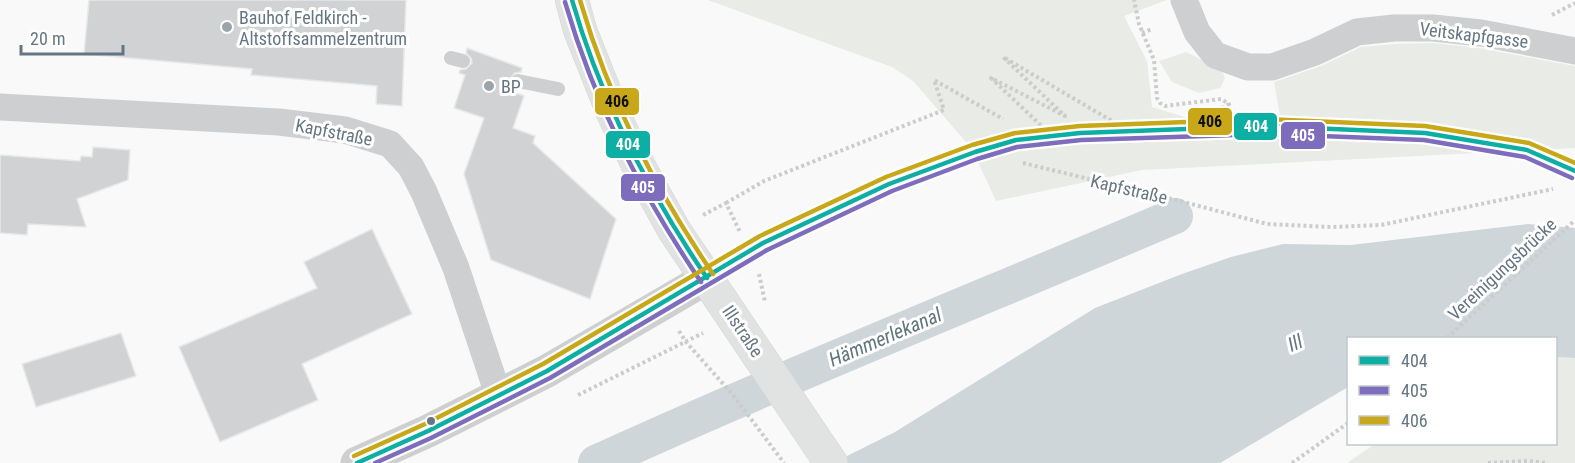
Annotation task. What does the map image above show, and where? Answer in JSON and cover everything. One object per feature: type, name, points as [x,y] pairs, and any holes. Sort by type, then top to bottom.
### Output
[{"type":"main road","name":"Illstraße","points":[[572,0],[580,30],[622,133],[674,230],[831,463]]},
{"type":"street","name":"Veitskapfgasse","points":[[1187,7],[1197,32],[1215,54],[1248,67],[1272,67],[1315,52],[1357,32],[1394,28],[1433,28],[1480,33],[1575,51]]},
{"type":"street","name":"Kapfstraße","points":[[0,107],[279,122],[345,130],[390,144],[411,167],[424,192],[456,268],[499,397]]},
{"type":"street","points":[[357,463],[499,397],[707,278]]},
{"type":"lane","points":[[518,81],[558,89]]},
{"type":"lane","points":[[707,278],[763,243],[889,184],[975,152],[1016,140]]},
{"type":"lane","points":[[1527,150],[1575,171]]},
{"type":"path","points":[[1034,131],[1052,136],[991,78],[1065,116],[1003,57],[1146,141],[1190,121],[1210,115],[1229,104],[1221,99],[1165,106],[1160,103],[1157,98],[1154,60],[1142,33],[1134,0]]},
{"type":"path","points":[[1142,33],[1152,29]]},
{"type":"path","points":[[695,219],[764,181],[944,110],[934,80],[1006,121]]},
{"type":"path","name":"Kapfstraße","points":[[975,152],[1267,224],[1331,227],[1381,225],[1560,188]]},
{"type":"path","points":[[726,203],[737,226]]},
{"type":"path","name":"Vereinigungsbrücke","points":[[1449,337],[1575,220]]},
{"type":"path","points":[[759,272],[765,302],[769,310]]},
{"type":"path","points":[[686,342],[740,403],[784,463]]},
{"type":"path","points":[[1292,463],[1347,424]]},
{"type":"path","points":[[1488,463],[1527,461],[1548,463]]},
{"type":"shaded area","points":[[708,0],[1167,0],[1124,16],[1147,61],[1152,107],[1230,131],[1280,116],[1274,82],[1321,66],[1361,47],[1433,43],[1479,48],[1575,66],[1575,148],[1142,170],[996,201],[972,149],[913,81],[892,67]]},
{"type":"shaded area","points":[[1186,52],[1221,69],[1225,78],[1220,88],[1199,93],[1172,82],[1159,61]]},
{"type":"shaded area","points":[[1557,357],[1575,358],[1575,463],[1347,463],[1374,445],[1557,445]]},
{"type":"water","name":"Ill","points":[[1528,224],[1575,228],[1575,358],[1557,357],[1557,337],[1347,337],[1347,388],[1220,463],[833,463],[895,432],[1095,308],[1231,257],[1283,244],[1351,245]]},
{"type":"building","name":"Bauhof Feldkirch - Altstoffsammelzentrum","points":[[89,0],[406,0],[402,106],[376,104],[377,86],[251,75],[252,69],[84,54]]},
{"type":"building","points":[[467,48],[522,68],[521,72],[515,73],[509,80],[515,89],[514,92],[524,96],[513,128],[535,136],[533,143],[616,219],[590,299],[491,260],[464,174],[484,118],[454,108],[465,75],[459,73],[460,70],[466,69],[472,63],[466,53]]},
{"type":"building","points":[[93,147],[130,150],[128,180],[77,199],[86,227],[28,224],[27,235],[0,233],[0,155],[80,161],[81,156],[92,157]]},
{"type":"building","points":[[372,229],[412,314],[302,364],[318,400],[220,442],[179,347],[317,288],[304,262]]},
{"type":"building","points":[[121,333],[136,376],[36,407],[22,364]]},
{"type":"waterway","name":"Hämmerlekanal","points":[[596,463],[812,368],[1175,216]]},
{"type":"transit line","name":"404","points":[[572,0],[597,74],[628,144],[665,212],[707,278]]},
{"type":"transit line","name":"406","points":[[580,0],[605,73],[636,142],[672,209],[713,274]]},
{"type":"transit line","name":"405","points":[[565,2],[590,77],[605,112],[659,215],[701,282]]},
{"type":"transit line","name":"406","points":[[354,456],[425,424],[543,364],[760,236],[886,177],[972,145],[1015,133],[1080,126],[1267,119],[1425,126],[1529,143],[1575,163]]},
{"type":"transit line","name":"404","points":[[357,463],[428,431],[547,371],[763,243],[889,184],[975,152],[1016,140],[1080,133],[1267,126],[1425,133],[1527,150],[1575,171]]},
{"type":"transit line","name":"405","points":[[375,463],[431,438],[550,378],[767,250],[892,191],[977,159],[1017,147],[1081,140],[1267,134],[1424,140],[1525,157],[1572,178]]},
{"type":"place","name":"Bauhof Feldkirch - Altstoffsammelzentrum","points":[[227,27]]},
{"type":"place","name":"BP","points":[[489,86]]}]
